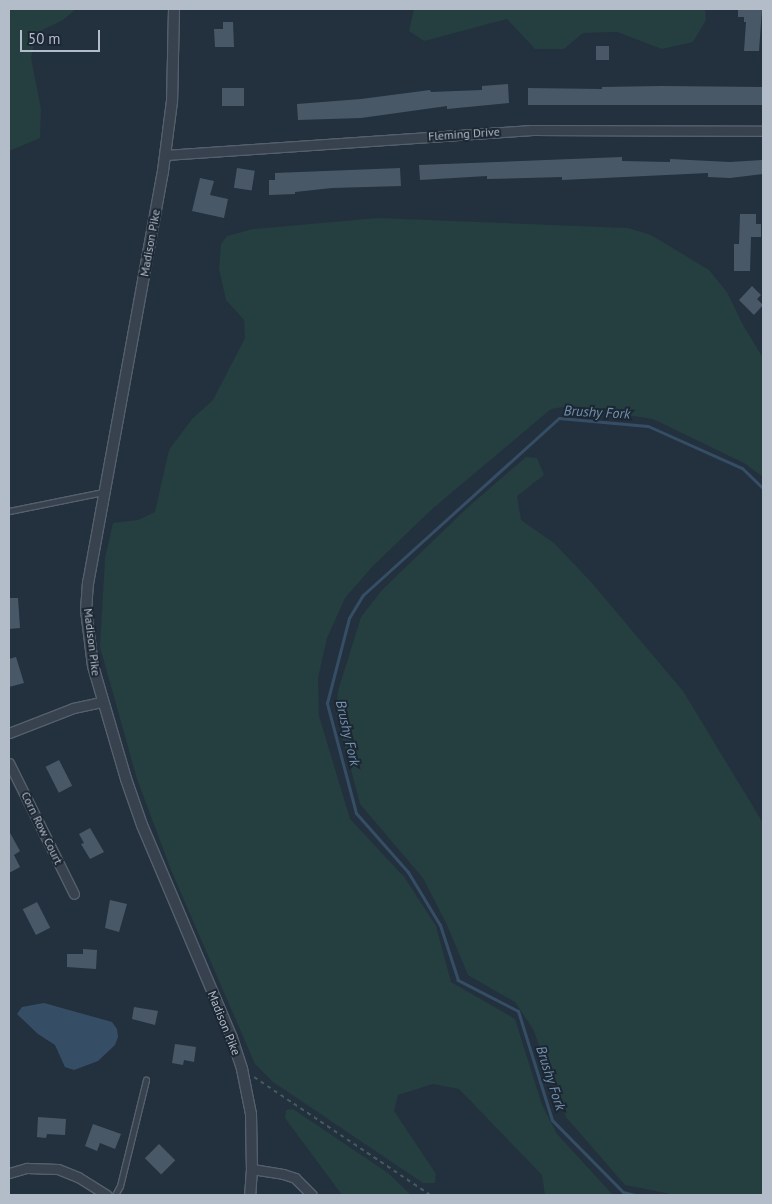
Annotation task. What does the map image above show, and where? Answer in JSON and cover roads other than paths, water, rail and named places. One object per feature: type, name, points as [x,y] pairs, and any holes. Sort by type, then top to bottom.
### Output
[{"type":"street","name":"Madison Pike","points":[[174,9],[173,91],[165,155],[88,582],[86,610],[93,666],[102,702],[142,825],[232,1038],[242,1068],[251,1114],[252,1169],[250,1195]]},
{"type":"street","name":"Fleming Drive","points":[[165,155],[532,130],[763,131]]},
{"type":"street","points":[[9,733],[73,708],[102,702]]},
{"type":"street","name":"Corn Row Court","points":[[9,763],[74,894]]},
{"type":"street","points":[[9,1173],[27,1168],[58,1169],[78,1177],[107,1195]]},
{"type":"street","points":[[252,1169],[295,1178],[312,1195]]},
{"type":"lane","points":[[9,511],[104,492]]},
{"type":"lane","points":[[115,1195],[120,1186],[146,1080]]},
{"type":"water","points":[[44,1003],[112,1022],[117,1029],[118,1037],[115,1045],[98,1061],[74,1070],[65,1067],[55,1045],[38,1034],[17,1014],[22,1007]]},
{"type":"waterway","name":"Brushy Fork","points":[[635,1195],[623,1192],[552,1120],[518,1011],[458,980],[440,925],[408,872],[356,813],[327,703],[349,618],[363,595],[559,418],[648,426],[742,468],[763,488]]}]
